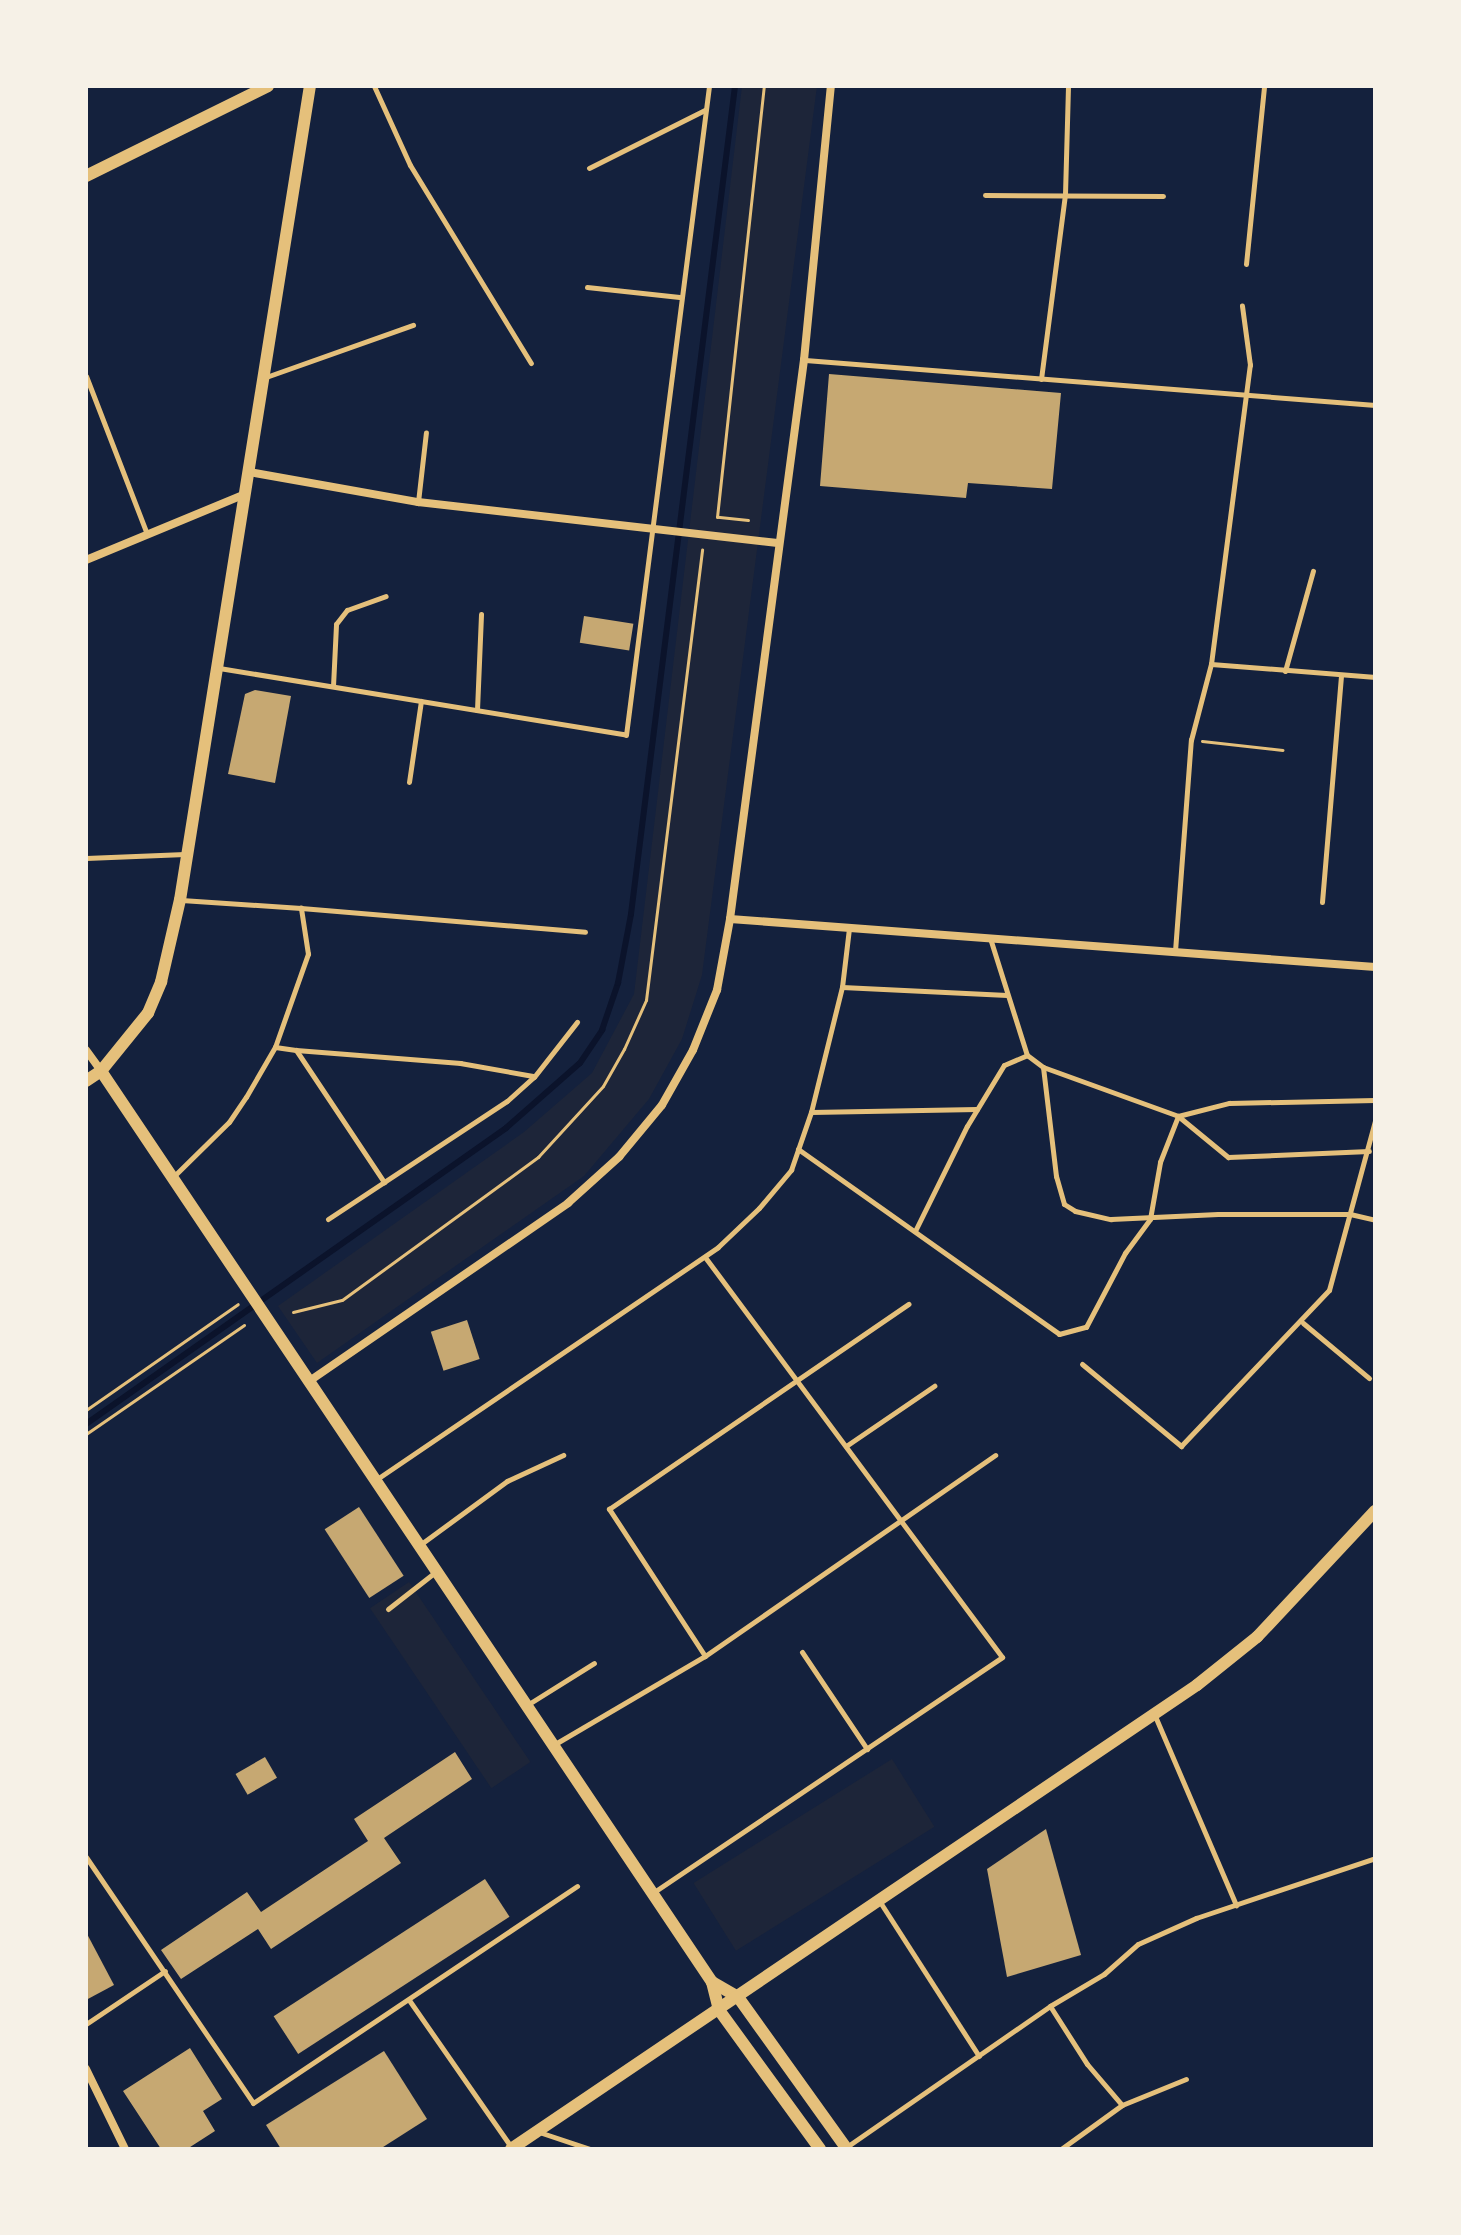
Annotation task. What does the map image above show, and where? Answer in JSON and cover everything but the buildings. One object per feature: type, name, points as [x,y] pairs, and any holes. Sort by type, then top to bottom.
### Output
[{"type":"street","points":[[86,176],[268,86]]},
{"type":"street","points":[[86,1081],[101,1071],[148,1013],[161,982],[180,900],[310,86]]},
{"type":"street","points":[[308,1382],[556,1212],[619,1157],[662,1105],[693,1050],[717,990],[730,919],[804,360],[831,86]]},
{"type":"street","points":[[249,472],[418,502],[653,526],[778,543]]},
{"type":"street","points":[[86,560],[246,494]]},
{"type":"street","points":[[730,919],[1375,967]]},
{"type":"street","points":[[86,1050],[653,1892],[712,1982],[719,2010],[820,2149]]},
{"type":"street","points":[[511,2149],[1155,1716],[1257,1637],[1375,1511]]},
{"type":"street","points":[[712,1982],[738,1997],[846,2149]]},
{"type":"street","points":[[86,2069],[125,2149]]},
{"type":"lane","points":[[374,86],[410,165],[531,363]]},
{"type":"lane","points":[[219,667],[626,735],[679,297],[709,86]]},
{"type":"lane","points":[[1041,379],[1065,194],[1068,86]]},
{"type":"lane","points":[[1246,264],[1264,86]]},
{"type":"lane","points":[[589,168],[705,110]]},
{"type":"lane","points":[[985,195],[1163,196]]},
{"type":"lane","points":[[587,287],[679,297]]},
{"type":"lane","points":[[1175,951],[1191,740],[1211,664],[1250,365],[1242,306]]},
{"type":"lane","points":[[265,378],[413,325]]},
{"type":"lane","points":[[804,360],[1375,405]]},
{"type":"lane","points":[[86,376],[147,534]]},
{"type":"lane","points":[[418,502],[426,432]]},
{"type":"lane","points":[[1285,671],[1313,571]]},
{"type":"lane","points":[[333,686],[336,624],[347,610],[386,596]]},
{"type":"lane","points":[[477,710],[481,614]]},
{"type":"lane","points":[[1211,664],[1375,677]]},
{"type":"lane","points":[[1322,902],[1341,676]]},
{"type":"lane","points":[[409,782],[421,701]]},
{"type":"lane","points":[[86,858],[186,854]]},
{"type":"lane","points":[[180,900],[585,932]]},
{"type":"lane","points":[[172,1178],[229,1122],[275,1047],[308,954],[301,908]]},
{"type":"lane","points":[[377,1479],[705,1257],[759,1208],[791,1170],[811,1112],[842,987],[849,928]]},
{"type":"lane","points":[[990,938],[1027,1055],[1043,1067],[1178,1116],[1228,1157],[1369,1151]]},
{"type":"lane","points":[[842,987],[1007,995]]},
{"type":"lane","points":[[328,1219],[534,1077],[577,1022]]},
{"type":"lane","points":[[275,1047],[460,1063],[534,1077]]},
{"type":"lane","points":[[296,1050],[384,1182]]},
{"type":"lane","points":[[915,1231],[1004,1065],[1027,1055]]},
{"type":"lane","points":[[1043,1067],[1046,1123],[1064,1204],[1111,1219],[1205,1214],[1350,1214],[1375,1220]]},
{"type":"lane","points":[[1178,1116],[1229,1103],[1375,1100]]},
{"type":"lane","points":[[811,1112],[978,1109]]},
{"type":"lane","points":[[798,1149],[1059,1334],[1086,1327],[1125,1253],[1150,1219],[1160,1162],[1178,1116]]},
{"type":"lane","points":[[1082,1364],[1181,1446],[1303,1323],[1329,1290],[1375,1121]]},
{"type":"lane","points":[[653,1892],[1002,1657],[899,1524],[846,1446],[705,1257]]},
{"type":"lane","points":[[705,1656],[609,1509],[908,1304]]},
{"type":"lane","points":[[1303,1323],[1369,1378]]},
{"type":"lane","points":[[846,1446],[934,1386]]},
{"type":"lane","points":[[421,1544],[507,1481],[563,1455]]},
{"type":"lane","points":[[553,1746],[705,1656],[995,1455]]},
{"type":"lane","points":[[388,1609],[438,1570]]},
{"type":"lane","points":[[802,1652],[867,1749]]},
{"type":"lane","points":[[526,1705],[594,1663]]},
{"type":"lane","points":[[1155,1716],[1236,1905]]},
{"type":"lane","points":[[86,1857],[253,2103],[577,1886]]},
{"type":"lane","points":[[846,2149],[1050,2006],[1104,1974],[1138,1944],[1236,1905],[1375,1858]]},
{"type":"lane","points":[[880,1902],[979,2056]]},
{"type":"lane","points":[[86,2024],[165,1971]]},
{"type":"lane","points":[[409,2000],[511,2149]]},
{"type":"lane","points":[[1050,2006],[1122,2105]]},
{"type":"lane","points":[[1061,2149],[1122,2105],[1186,2079]]},
{"type":"lane","points":[[538,2132],[590,2149]]},
{"type":"path","points":[[748,520],[717,517],[764,86]]},
{"type":"path","points":[[293,1312],[342,1300],[538,1157],[603,1086],[624,1049],[646,1000],[702,547],[716,549]]},
{"type":"path","points":[[1191,740],[1283,750]]},
{"type":"path","points":[[86,1410],[251,1295]]},
{"type":"path","points":[[86,1434],[244,1325]]},
{"type":"shaded area","points":[[742,86],[817,86],[702,975],[682,1039],[649,1099],[584,1176],[317,1363],[278,1306],[524,1132],[592,1073],[634,994]]},
{"type":"shaded area","points":[[409,1582],[530,1762],[491,1788],[370,1608]]},
{"type":"shaded area","points":[[892,1759],[934,1827],[736,1951],[694,1883]]},
{"type":"waterway","points":[[86,1424],[506,1128],[580,1063],[602,1030],[618,983],[631,914],[735,86]]}]
